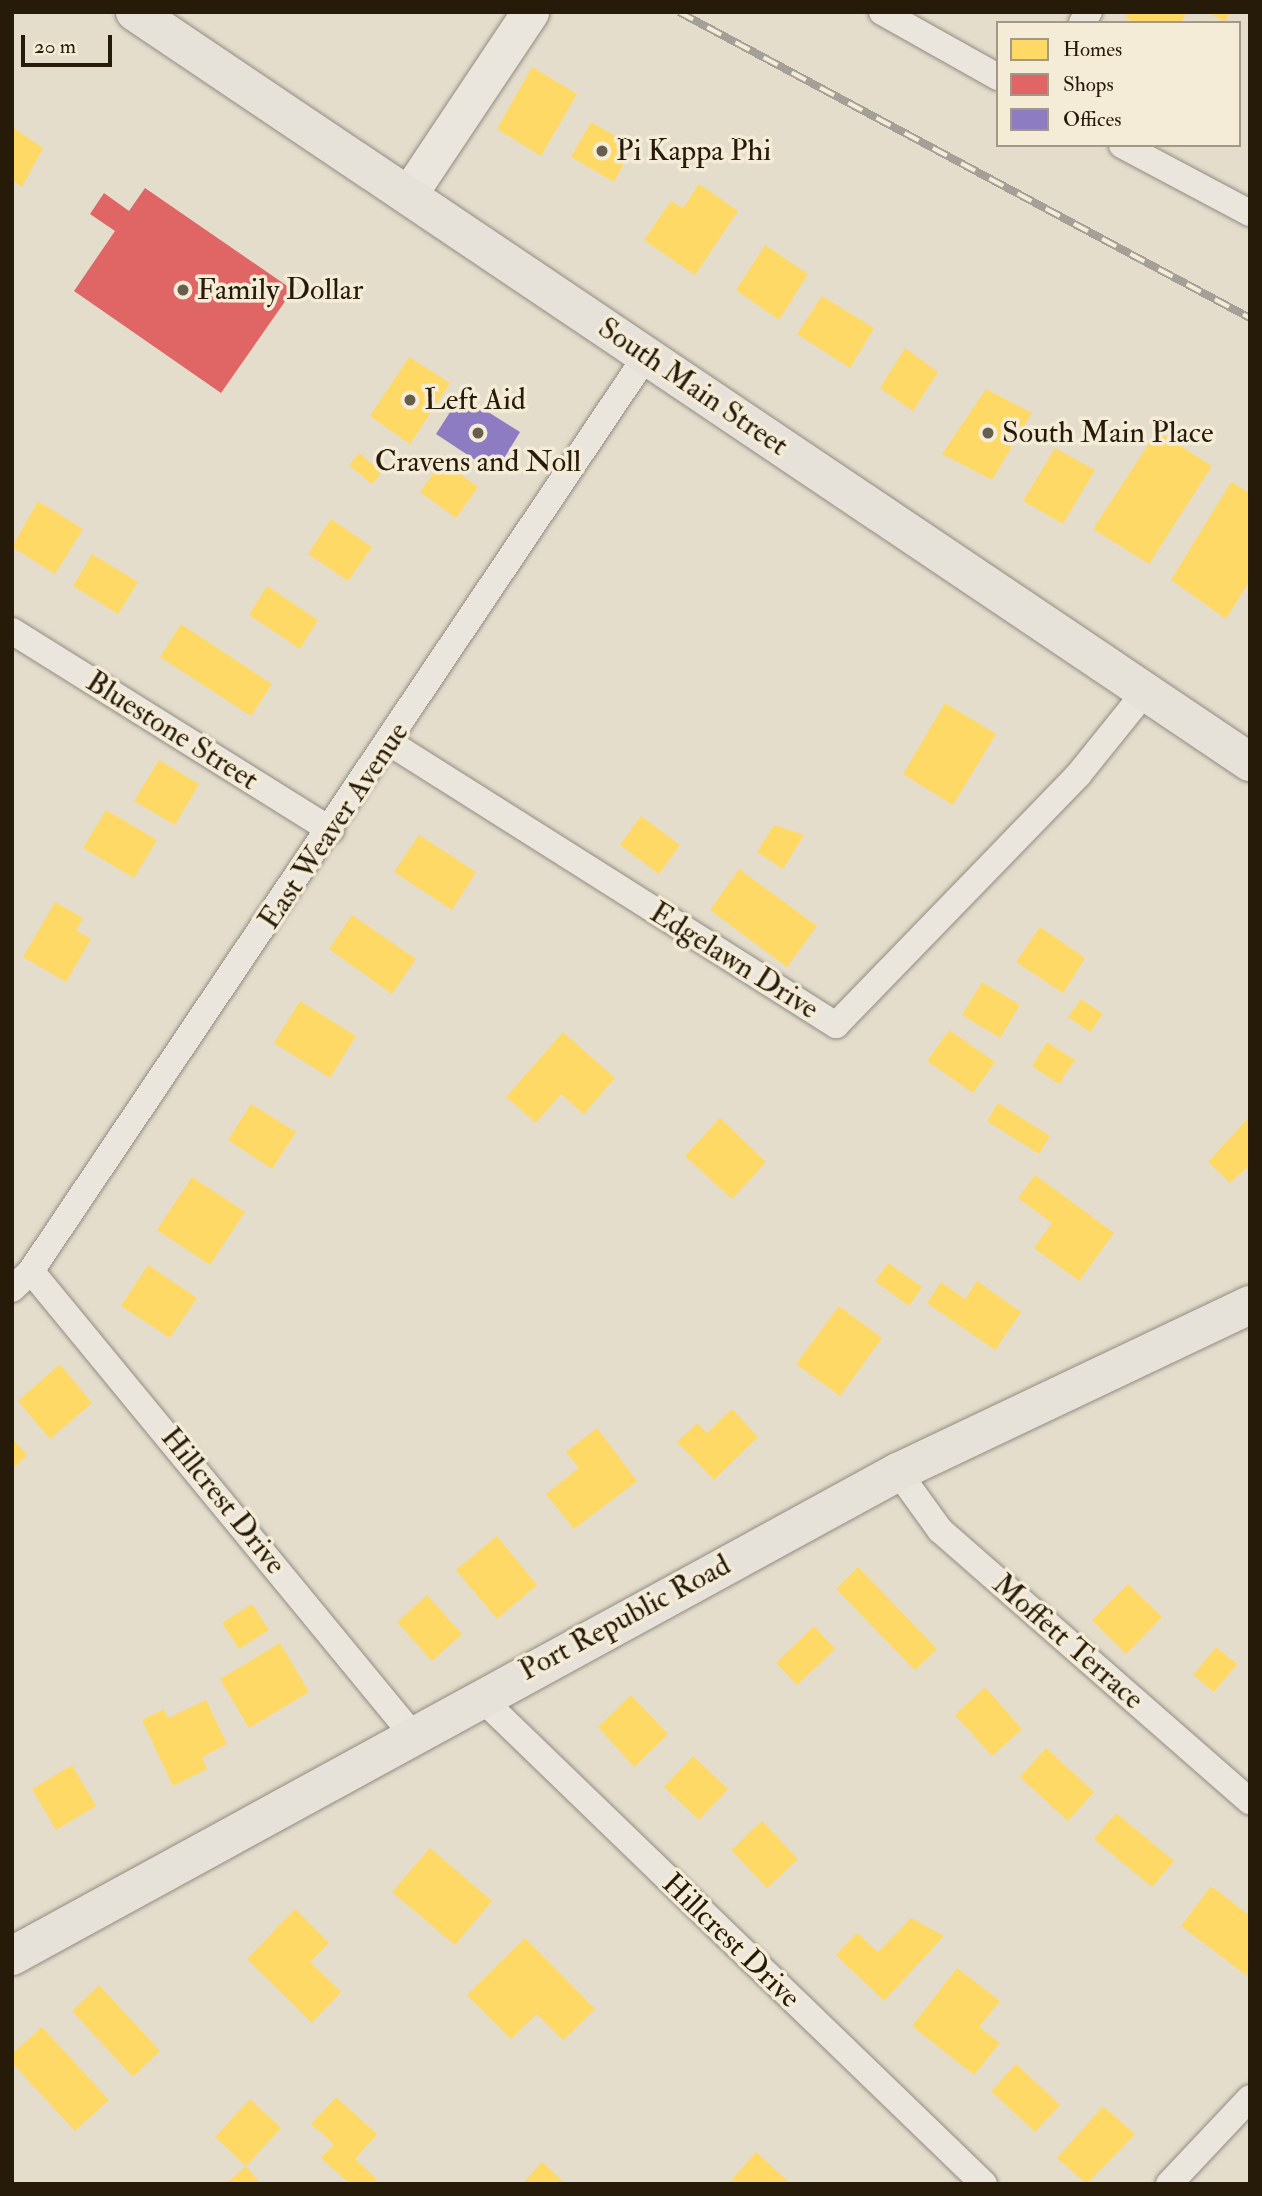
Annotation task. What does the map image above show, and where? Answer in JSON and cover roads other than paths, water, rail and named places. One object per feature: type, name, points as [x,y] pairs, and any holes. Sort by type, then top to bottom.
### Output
[{"type":"main road","name":"South Main Street","points":[[135,12],[1250,762]]},
{"type":"main road","name":"Port Republic Road","points":[[12,1956],[411,1733],[898,1472],[1250,1305]]},
{"type":"street","points":[[408,195],[530,12]]},
{"type":"street","points":[[882,12],[996,76]]},
{"type":"street","points":[[1126,147],[1250,214]]},
{"type":"street","name":"East Weaver Avenue","points":[[22,1280],[390,743],[646,356]]},
{"type":"street","name":"Bluestone Street","points":[[12,631],[331,830]]},
{"type":"street","name":"Edgelawn Drive","points":[[390,743],[836,1025],[1079,774],[1144,692]]},
{"type":"street","name":"Hillcrest Drive","points":[[22,1280],[411,1733]]},
{"type":"street","name":"Moffett Terrace","points":[[898,1472],[940,1530],[1250,1801]]},
{"type":"street","name":"Hillcrest Drive","points":[[479,1696],[984,2184]]},
{"type":"street","points":[[1169,2184],[1250,2098]]},
{"type":"railway","points":[[679,12],[1250,318]]},
{"type":"place","name":"Pi Kappa Phi","points":[[602,151]]},
{"type":"place","name":"Family Dollar","points":[[183,290]]},
{"type":"place","name":"Left Aid","points":[[410,400]]},
{"type":"place","name":"Cravens and Noll","points":[[478,433]]},
{"type":"place","name":"South Main Place","points":[[988,433]]}]
